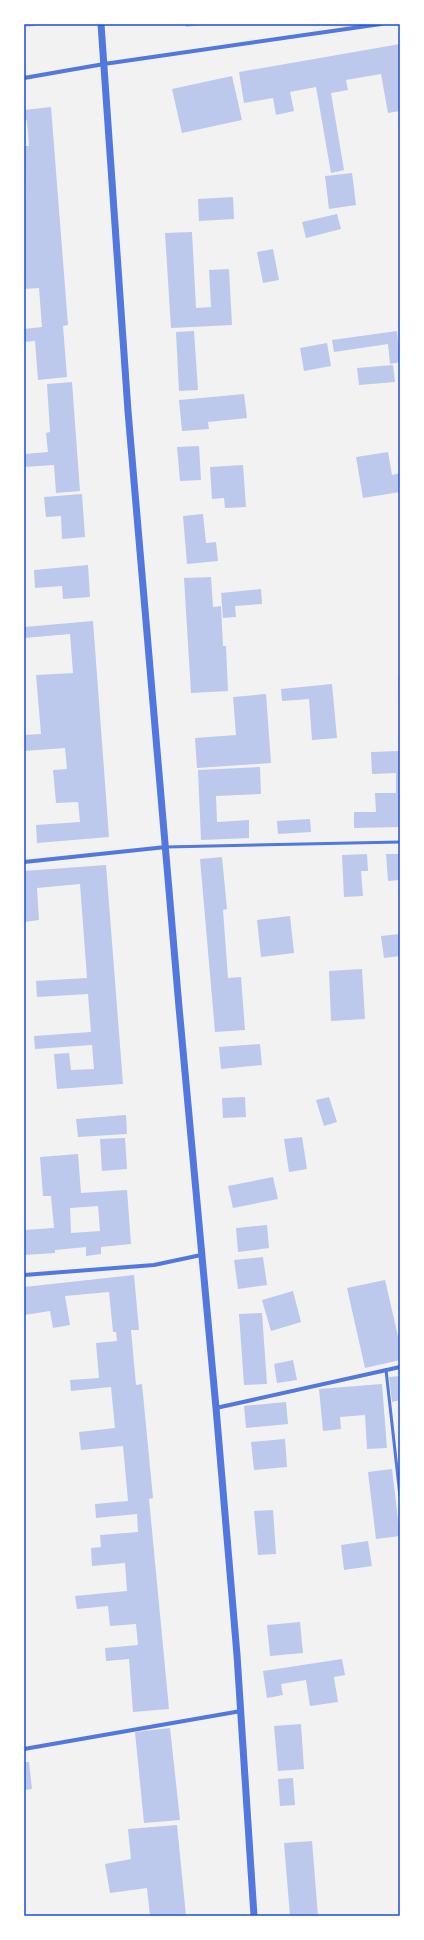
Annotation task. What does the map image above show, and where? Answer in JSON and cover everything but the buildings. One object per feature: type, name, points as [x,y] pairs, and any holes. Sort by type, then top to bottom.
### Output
[{"type":"street","points":[[101,24],[128,411],[201,1255],[216,1408],[241,1711],[254,1916]]},
{"type":"street","points":[[24,78],[104,64],[381,24]]},
{"type":"street","points":[[24,862],[166,847]]},
{"type":"street","points":[[24,1275],[154,1265],[201,1255]]},
{"type":"street","points":[[216,1408],[400,1367]]},
{"type":"street","points":[[24,1749],[241,1711]]},
{"type":"lane","points":[[166,847],[400,842]]},
{"type":"lane","points":[[386,1370],[400,1496]]}]
